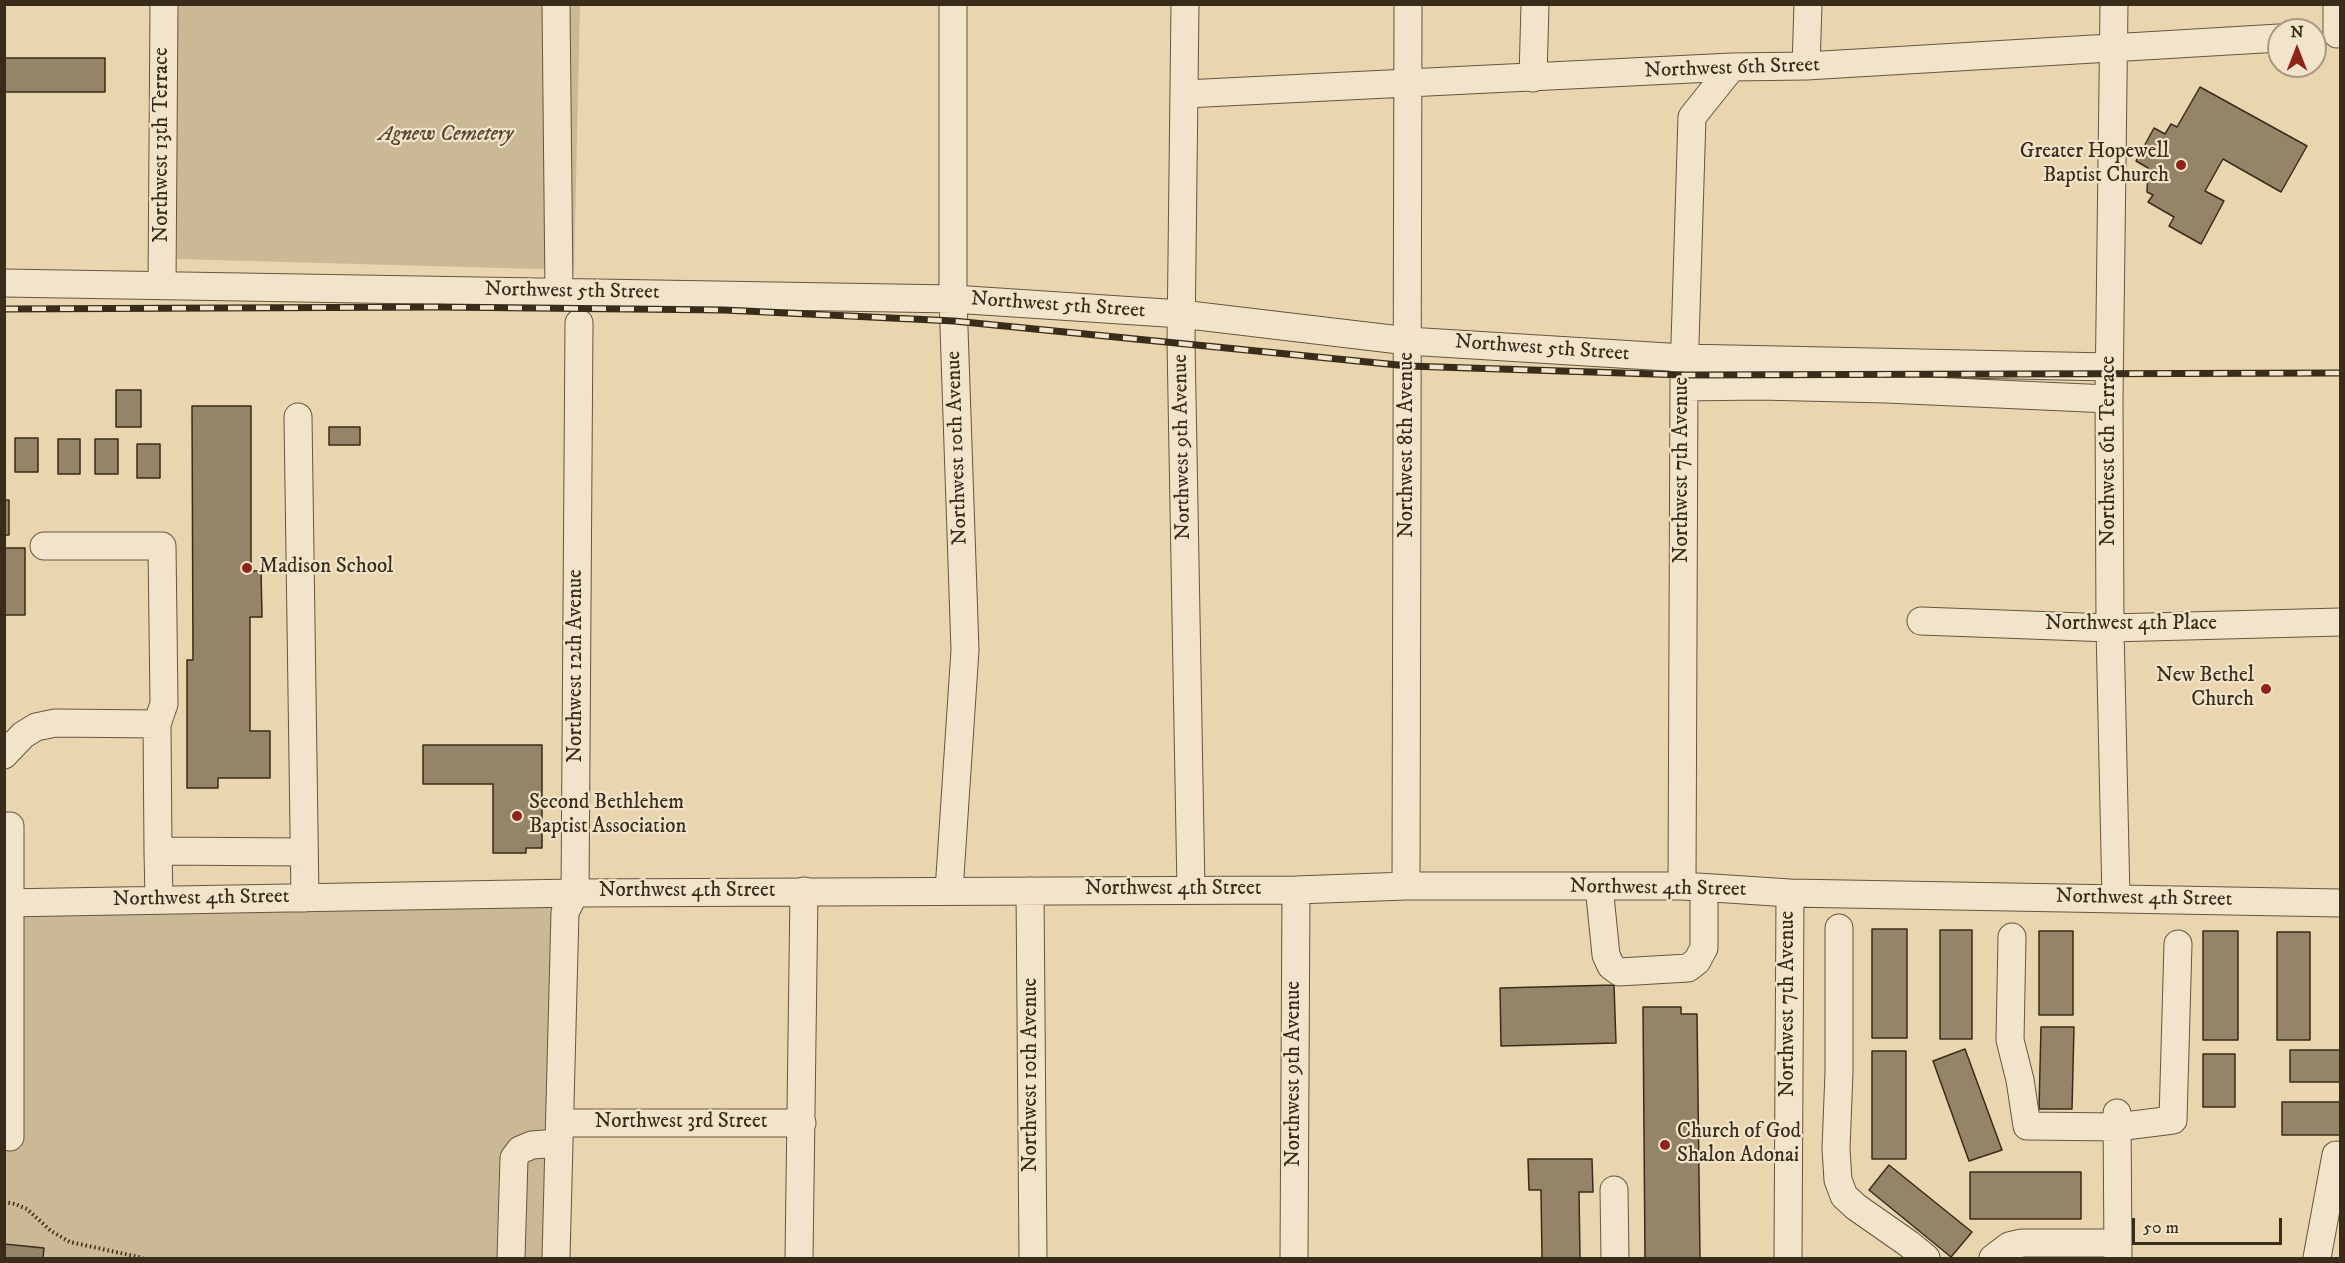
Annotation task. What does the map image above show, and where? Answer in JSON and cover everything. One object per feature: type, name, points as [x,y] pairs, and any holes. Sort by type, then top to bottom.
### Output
[{"type":"street","name":"Northwest 13th Terrace","points":[[162,285],[164,4]]},
{"type":"street","points":[[556,4],[559,291]]},
{"type":"street","name":"Northwest 10th Avenue","points":[[949,891],[965,650],[953,299],[953,4]]},
{"type":"street","name":"Northwest 9th Avenue","points":[[1185,4],[1181,314],[1191,890]]},
{"type":"street","name":"Northwest 8th Avenue","points":[[1406,886],[1408,4]]},
{"type":"street","points":[[1533,78],[1535,4]]},
{"type":"street","points":[[1806,66],[1809,4]]},
{"type":"street","name":"Northwest 6th Terrace","points":[[2114,4],[2109,399],[2110,628],[2116,898]]},
{"type":"street","points":[[2331,35],[2337,4]]},
{"type":"street","name":"Northwest 6th Street","points":[[1185,94],[1732,67],[1806,66],[2267,39]]},
{"type":"street","name":"Northwest 7th Avenue","points":[[1599,886],[1606,955],[1611,966],[1619,972],[1688,968],[1697,961],[1704,948],[1693,887],[1683,387],[1692,117],[1732,67]]},
{"type":"street","name":"Northwest 5th Street","points":[[4,283],[953,299],[1181,314],[1408,341],[1684,358],[2109,367]]},
{"type":"street","name":"Northwest 12th Avenue","points":[[556,1258],[565,912],[575,893],[579,323]]},
{"type":"street","points":[[1683,387],[1897,389],[2109,399]]},
{"type":"street","points":[[298,417],[303,601],[305,898]]},
{"type":"street","points":[[44,546],[162,546],[164,704],[157,724],[159,900]]},
{"type":"street","name":"Northwest 4th Place","points":[[1921,621],[2110,628],[2340,622]]},
{"type":"street","points":[[4,755],[29,731],[55,723],[157,724]]},
{"type":"street","points":[[8,826],[10,1137]]},
{"type":"street","points":[[158,851],[304,852]]},
{"type":"street","name":"Northwest 4th Street","points":[[8,903],[575,893],[1296,890],[1406,886],[1599,886],[1693,887],[1790,893],[2340,903]]},
{"type":"street","name":"Northwest 9th Avenue","points":[[1294,1258],[1296,890]]},
{"type":"street","points":[[799,1258],[804,891]]},
{"type":"street","name":"Northwest 10th Avenue","points":[[1030,891],[1033,1258]]},
{"type":"street","name":"Northwest 7th Avenue","points":[[1788,1258],[1790,893]]},
{"type":"street","points":[[1839,928],[1839,1072],[1836,1149],[1838,1179],[1844,1196],[1856,1207],[1926,1258]]},
{"type":"street","points":[[2012,937],[2010,1040],[2020,1080],[2027,1126],[2117,1120],[2173,1120],[2178,944]]},
{"type":"street","points":[[1993,1258],[2009,1246],[2022,1243],[2118,1251],[2117,1120]]},
{"type":"street","name":"Northwest 3rd Street","points":[[511,1258],[514,1158],[520,1150],[560,1133],[802,1123]]},
{"type":"street","points":[[2317,1258],[2336,1155]]},
{"type":"street","points":[[1614,1190],[1615,1258]]},
{"type":"path","points":[[4,1202],[27,1209],[51,1231],[70,1242],[143,1258]]},
{"type":"green space","name":"Agnew Cemetery","points":[[177,5],[580,5],[574,270],[177,259]]},
{"type":"green space","points":[[557,905],[546,1258],[5,1258],[4,1148],[21,1148],[21,914]]},
{"type":"building","points":[[4,58],[105,58],[105,92],[4,92]]},
{"type":"building","name":"Greater Hopewell Baptist Church","points":[[2200,87],[2307,146],[2281,192],[2223,159],[2205,191],[2224,201],[2201,244],[2169,226],[2174,217],[2148,202],[2153,195],[2147,192],[2148,168],[2136,161],[2154,128],[2165,134],[2171,124],[2177,127]]},
{"type":"building","points":[[116,390],[141,390],[141,427],[116,427]]},
{"type":"building","points":[[192,406],[251,406],[251,571],[261,571],[262,617],[250,617],[250,731],[270,731],[270,778],[218,778],[218,788],[187,788],[187,660],[193,660]]},
{"type":"building","points":[[329,427],[360,427],[360,445],[329,445]]},
{"type":"building","points":[[15,438],[38,438],[38,472],[15,472]]},
{"type":"building","points":[[58,439],[80,439],[80,474],[58,474]]},
{"type":"building","points":[[95,439],[118,439],[118,474],[95,474]]},
{"type":"building","points":[[137,444],[160,444],[160,478],[137,478]]},
{"type":"building","points":[[4,500],[9,500],[9,535],[4,535]]},
{"type":"building","points":[[4,548],[25,548],[25,615],[4,615]]},
{"type":"building","name":"Second Bethlehem Baptist Association","points":[[423,745],[542,745],[542,848],[526,848],[526,853],[493,853],[493,784],[423,784]]},
{"type":"building","points":[[1872,929],[1907,929],[1907,1038],[1872,1038]]},
{"type":"building","points":[[1940,930],[1972,930],[1972,1039],[1940,1039]]},
{"type":"building","points":[[2039,931],[2073,931],[2073,1015],[2039,1015]]},
{"type":"building","points":[[2203,931],[2238,931],[2238,1040],[2203,1040]]},
{"type":"building","points":[[2277,932],[2310,932],[2310,1040],[2277,1040]]},
{"type":"building","points":[[1614,985],[1616,1043],[1501,1046],[1500,988]]},
{"type":"building","points":[[1643,1007],[1681,1007],[1681,1014],[1697,1014],[1700,1258],[1645,1258]]},
{"type":"building","points":[[2041,1027],[2074,1027],[2072,1109],[2039,1109]]},
{"type":"building","points":[[1965,1049],[2002,1150],[1969,1161],[1933,1061]]},
{"type":"building","points":[[2290,1050],[2340,1050],[2340,1082],[2290,1082]]},
{"type":"building","points":[[1872,1051],[1906,1051],[1906,1159],[1872,1159]]},
{"type":"building","points":[[2203,1054],[2235,1054],[2235,1107],[2203,1107]]},
{"type":"building","points":[[2282,1102],[2340,1102],[2340,1135],[2282,1135]]},
{"type":"building","points":[[1528,1159],[1592,1159],[1593,1192],[1579,1192],[1580,1258],[1542,1258],[1541,1190],[1529,1190]]},
{"type":"building","points":[[1889,1165],[1972,1232],[1951,1257],[1869,1190]]},
{"type":"building","points":[[1970,1172],[2081,1172],[2081,1219],[1970,1219]]},
{"type":"building","points":[[4,1244],[44,1248],[43,1258],[4,1258]]},
{"type":"railway","points":[[4,309],[438,307],[724,310],[954,321],[1408,366],[1684,375],[2340,373]]},
{"type":"place","name":"Greater Hopewell Baptist Church","points":[[2181,165]]},
{"type":"place","name":"Madison School","points":[[247,568]]},
{"type":"place","name":"New Bethel Church","points":[[2266,689]]},
{"type":"place","name":"Second Bethlehem Baptist Association","points":[[517,816]]},
{"type":"place","name":"Church of God Shalon Adonai","points":[[1665,1145]]}]
